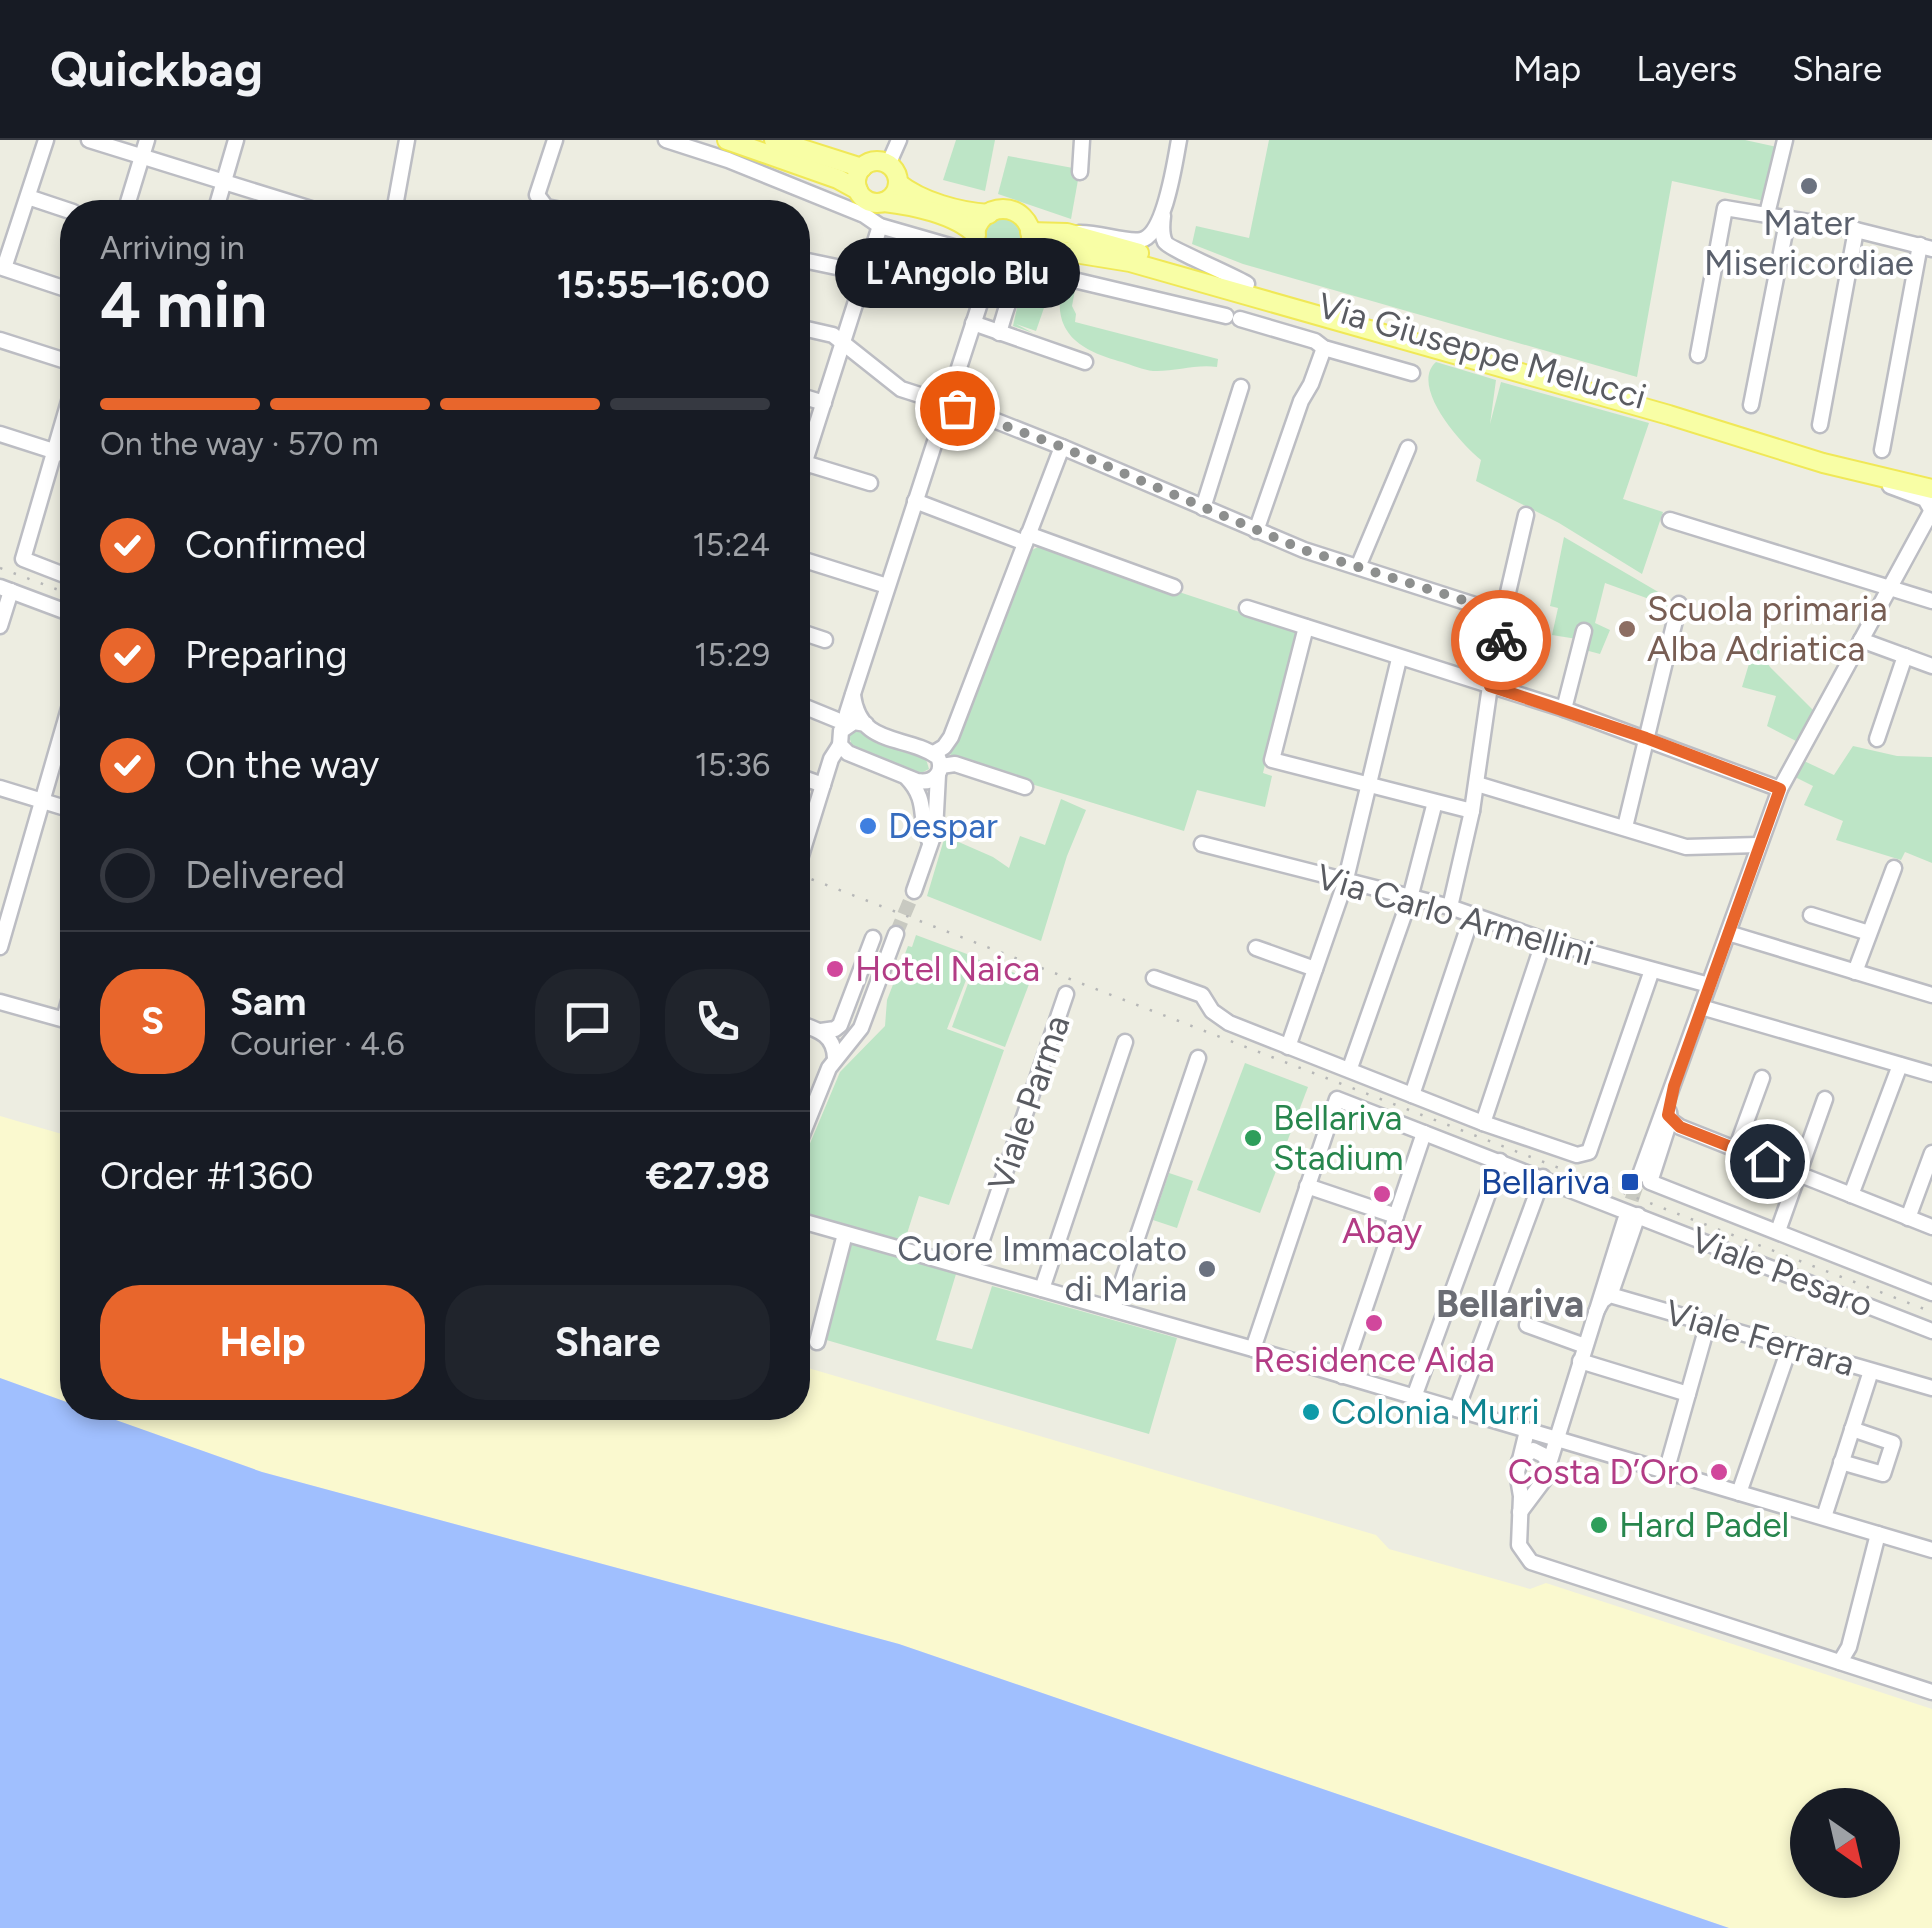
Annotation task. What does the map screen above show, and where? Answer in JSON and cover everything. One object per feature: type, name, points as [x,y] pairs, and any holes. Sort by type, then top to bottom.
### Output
[{"type":"main road","points":[[727,140],[838,178],[868,201],[952,220],[971,244],[990,262],[1007,265],[1026,253],[1030,232],[1017,213],[1000,210],[978,225],[971,244]]},
{"type":"main road","points":[[774,140],[862,168]]},
{"type":"main road","points":[[858,190],[856,178],[862,168],[872,162],[888,164],[896,172],[898,183],[884,202]]},
{"type":"main road","points":[[898,183],[918,196],[989,214]]},
{"type":"main road","name":"Via Giuseppe Melucci","points":[[1030,232],[1067,233],[1932,481]]},
{"type":"main road","name":"Via Giuseppe Melucci","points":[[1026,253],[1050,249],[1130,262],[1650,409],[1824,463],[1932,489]]},
{"type":"street","points":[[46,140],[2,267],[60,287]]},
{"type":"street","points":[[88,140],[280,200]]},
{"type":"street","points":[[128,200],[147,140]]},
{"type":"street","points":[[219,200],[236,140]]},
{"type":"street","points":[[396,200],[407,140]]},
{"type":"street","points":[[541,200],[537,194],[555,140]]},
{"type":"street","points":[[666,140],[864,214],[880,226],[932,240],[971,244],[985,276],[982,296],[810,826]]},
{"type":"street","points":[[888,164],[899,140]]},
{"type":"street","points":[[1080,172],[1082,140]]},
{"type":"street","points":[[1067,233],[1098,232],[1138,241],[1152,234],[1162,213],[1180,140]]},
{"type":"street","points":[[1768,214],[1786,140]]},
{"type":"street","points":[[28,198],[60,208]]},
{"type":"street","points":[[1698,355],[1726,208],[1856,230],[1926,247],[1882,450]]},
{"type":"street","points":[[928,212],[934,226],[932,240]]},
{"type":"street","points":[[1162,213],[1163,237],[1172,250],[1214,265],[1247,284]]},
{"type":"street","points":[[1751,406],[1788,217]]},
{"type":"street","points":[[932,240],[952,220]]},
{"type":"street","points":[[810,439],[880,226]]},
{"type":"street","points":[[1820,425],[1856,230]]},
{"type":"street","points":[[810,261],[865,272]]},
{"type":"street","points":[[982,296],[997,270],[1007,265]]},
{"type":"street","points":[[999,332],[1016,287],[1024,278],[1040,272],[1233,318],[1412,372]]},
{"type":"street","points":[[973,322],[1085,362]]},
{"type":"street","points":[[810,330],[833,335],[901,390],[976,413],[1062,447],[1256,531],[1504,614]]},
{"type":"street","points":[[0,340],[60,359]]},
{"type":"street","points":[[1256,531],[1301,401],[1312,384],[1324,348]]},
{"type":"street","points":[[1203,508],[1242,386]]},
{"type":"street","points":[[810,398],[824,402]]},
{"type":"street","points":[[60,431],[23,559],[60,573]]},
{"type":"street","points":[[0,434],[60,453]]},
{"type":"street","points":[[914,890],[935,831],[938,765],[1062,447]]},
{"type":"street","points":[[1358,567],[1408,448]]},
{"type":"street","name":"Via Giuseppe Melucci","points":[[1824,463],[1926,498],[1932,510]]},
{"type":"street","points":[[810,465],[870,484]]},
{"type":"street","points":[[914,501],[1174,587]]},
{"type":"street","points":[[1645,1179],[1701,1007],[1780,789],[1889,586],[1927,533],[1932,510]]},
{"type":"street","points":[[1450,908],[1472,811],[1490,686],[1526,515]]},
{"type":"street","points":[[1670,520],[1932,600]]},
{"type":"street","points":[[810,562],[887,586]]},
{"type":"street","points":[[0,626],[5,589],[60,610]]},
{"type":"street","points":[[1625,827],[1679,604]]},
{"type":"street","points":[[1247,608],[1564,709],[1780,789]]},
{"type":"street","points":[[1306,627],[1272,760],[1472,811]]},
{"type":"street","points":[[1564,709],[1584,631]]},
{"type":"street","points":[[810,635],[824,640]]},
{"type":"street","points":[[1861,640],[1932,666]]},
{"type":"street","points":[[1877,739],[1906,656]]},
{"type":"street","points":[[1288,1047],[1345,883],[1398,658]]},
{"type":"street","points":[[852,694],[858,714],[882,737],[938,765],[955,764],[1025,787]]},
{"type":"street","points":[[810,710],[843,728],[866,724]]},
{"type":"street","points":[[843,728],[848,754],[863,760],[922,782],[938,765]]},
{"type":"street","points":[[0,948],[60,741]]},
{"type":"street","points":[[824,781],[848,761],[863,760]]},
{"type":"street","points":[[905,776],[923,803],[930,840]]},
{"type":"street","points":[[810,778],[824,781]]},
{"type":"street","points":[[1477,784],[1686,847],[1758,845]]},
{"type":"street","points":[[0,788],[60,806]]},
{"type":"street","points":[[1350,1068],[1410,898],[1434,802]]},
{"type":"street","name":"Via Carlo Armellini","points":[[1202,844],[1450,908],[1544,940],[1709,985]]},
{"type":"street","points":[[1855,972],[1894,868]]},
{"type":"street","points":[[1811,915],[1869,933]]},
{"type":"street","points":[[1412,1095],[1472,916]]},
{"type":"street","points":[[1728,933],[1932,996]]},
{"type":"street","points":[[810,1117],[835,1058],[861,1028],[896,934]]},
{"type":"street","points":[[810,1028],[821,1031],[840,1024],[874,938]]},
{"type":"street","points":[[1483,1122],[1544,940]]},
{"type":"street","points":[[1256,948],[1315,969]]},
{"type":"street","points":[[1154,978],[1202,995],[1228,1023],[1288,1047],[1563,1152],[1589,1152],[1652,970]]},
{"type":"street","name":"Viale Parma","points":[[972,1269],[1066,994]]},
{"type":"street","points":[[0,1002],[60,1018]]},
{"type":"street","points":[[1701,1007],[1932,1074]]},
{"type":"street","points":[[821,1031],[834,1044],[835,1058]]},
{"type":"street","points":[[1042,1289],[1125,1042]]},
{"type":"street","points":[[1113,1309],[1198,1058]]},
{"type":"street","points":[[1851,1195],[1900,1065]]},
{"type":"street","points":[[1736,1149],[1762,1078]]},
{"type":"street","points":[[1645,1179],[1670,1120],[1674,1086]]},
{"type":"street","name":"Viale Pesaro","points":[[1308,1186],[1337,1099],[1932,1330]]},
{"type":"street","points":[[1778,1231],[1825,1099]]},
{"type":"street","points":[[1670,1120],[1932,1227]]},
{"type":"street","points":[[1342,1376],[1424,1132]]},
{"type":"street","points":[[1908,1218],[1932,1153]]},
{"type":"street","points":[[1414,1398],[1500,1161]]},
{"type":"street","points":[[1457,1409],[1543,1177]]},
{"type":"street","points":[[1645,1179],[1932,1293]]},
{"type":"street","points":[[1253,1349],[1308,1186],[1396,1216]]},
{"type":"street","points":[[1604,1291],[1630,1214]]},
{"type":"street","points":[[1520,1513],[1546,1472],[1630,1214]]},
{"type":"street","points":[[810,1224],[1253,1349],[1932,1550]]},
{"type":"street","points":[[818,1342],[845,1234]]},
{"type":"street","name":"Viale Ferrara","points":[[1596,1312],[1610,1295],[1932,1388]]},
{"type":"street","points":[[1666,1472],[1708,1323]]},
{"type":"street","points":[[1527,1325],[1582,1354],[1688,1394]]},
{"type":"street","points":[[1739,1493],[1790,1346]]},
{"type":"street","points":[[1824,1518],[1871,1371]]},
{"type":"street","points":[[1527,1430],[1517,1478],[1518,1546],[1531,1562],[1932,1692]]},
{"type":"street","points":[[1841,1462],[1882,1474],[1893,1442],[1852,1430]]},
{"type":"street","points":[[1517,1478],[1530,1486],[1546,1472],[1546,1456],[1533,1450],[1519,1460]]},
{"type":"street","points":[[1840,1662],[1848,1648],[1878,1534]]},
{"type":"shaded area","points":[[956,140],[995,140],[985,191],[943,180]]},
{"type":"shaded area","points":[[1269,140],[1745,140],[1777,147],[1764,201],[1672,181],[1637,377],[1243,264],[1192,244],[1196,226],[1249,238]]},
{"type":"shaded area","points":[[1008,156],[1073,168],[1078,180],[1071,219],[998,194]]},
{"type":"shaded area","points":[[1003,217],[1017,223],[1023,237],[1017,251],[1003,257],[989,251],[983,237],[989,223]]},
{"type":"shaded area","points":[[1034,281],[1049,281],[1048,285],[1056,287],[1054,291],[1040,292],[1036,302],[1045,305],[1036,331],[1016,324],[1033,333],[1013,326],[1020,294]]},
{"type":"shaded area","points":[[1062,286],[1075,290],[1075,322],[1218,359],[1217,367],[1153,371],[1094,352],[1073,338],[1066,328],[1061,317]]},
{"type":"shaded area","points":[[1436,362],[1496,380],[1490,424],[1501,382],[1649,423],[1623,499],[1663,512],[1642,574],[1559,523],[1476,481],[1481,460],[1451,428],[1433,399],[1429,372]]},
{"type":"shaded area","points":[[1564,537],[1672,600],[1666,624],[1660,622],[1663,604],[1605,583],[1595,623],[1610,630],[1600,654],[1585,650],[1590,624],[1582,622],[1577,639],[1552,635],[1558,608],[1550,606]]},
{"type":"shaded area","points":[[1040,546],[1297,631],[1263,773],[1272,776],[1265,807],[1197,790],[1184,831],[954,760],[950,754],[1032,550]]},
{"type":"shaded area","points":[[1755,644],[1770,667],[1816,713],[1798,742],[1767,726],[1776,696],[1742,687]]},
{"type":"shaded area","points":[[852,731],[861,731],[876,743],[926,759],[929,769],[921,773],[852,746]]},
{"type":"shaded area","points":[[1853,746],[1897,756],[1932,757],[1932,863],[1905,852],[1901,860],[1836,840],[1843,821],[1804,805],[1813,786],[1795,777],[1804,761],[1834,775]]},
{"type":"shaded area","points":[[1061,799],[1086,810],[1067,856],[1041,941],[927,896],[945,836],[1009,868],[1020,836],[1045,845]]},
{"type":"shaded area","points":[[916,935],[975,957],[947,1029],[1004,1050],[949,1205],[919,1196],[904,1243],[810,1217],[810,1143],[840,1072],[885,1026],[887,1000],[908,946],[912,947]]},
{"type":"shaded area","points":[[977,959],[1031,979],[1005,1047],[952,1027]]},
{"type":"shaded area","name":"Bellariva Stadium","points":[[1245,1063],[1308,1087],[1260,1213],[1197,1190]]},
{"type":"shaded area","points":[[1169,1173],[1193,1181],[1177,1228],[1153,1220]]},
{"type":"shaded area","points":[[852,1243],[956,1274],[936,1340],[972,1349],[992,1286],[1177,1338],[1149,1434],[823,1339]]},
{"type":"sand","points":[[0,1116],[60,1134],[60,1400],[0,1378]]},
{"type":"sand","points":[[810,1369],[1376,1535],[1389,1549],[1530,1589],[1546,1583],[1932,1709],[1932,1928],[1729,1928],[899,1644],[262,1472],[116,1420],[810,1420]]},
{"type":"water","points":[[0,1378],[60,1400],[60,1420],[116,1420],[262,1472],[899,1644],[1729,1928],[0,1928]]},
{"type":"tunnel","points":[[896,934],[914,891]]},
{"type":"tunnel","points":[[1625,1220],[1640,1175]]},
{"type":"railway","points":[[0,568],[60,590]]},
{"type":"railway","points":[[810,879],[1932,1312]]},
{"type":"way so far","points":[[957,408],[1062,447],[1304,550],[1498,611],[1505,620],[1501,640]]},
{"type":"place","name":"Mater Misericordiae","points":[[1809,186]]},
{"type":"place","name":"L'Angolo Blu","points":[[957,408]]},
{"type":"place","name":"Scuola primaria Alba Adriatica","points":[[1627,629]]},
{"type":"place","name":"Despar","points":[[868,826]]},
{"type":"place","name":"Hotel Naica","points":[[835,969]]},
{"type":"place","name":"Bellariva Stadium","points":[[1253,1138]]},
{"type":"place","name":"Bellariva","points":[[1630,1182]]},
{"type":"place","name":"Abay","points":[[1382,1194]]},
{"type":"place","name":"Cuore Immacolato di Maria","points":[[1207,1269]]},
{"type":"place","name":"Residence Aida","points":[[1374,1323]]},
{"type":"place","name":"Colonia Murri","points":[[1311,1412]]},
{"type":"place","name":"Costa D’Oro","points":[[1719,1472]]},
{"type":"place","name":"Hard Padel","points":[[1599,1525]]},
{"type":"district","name":"Bellariva","points":[[1510,1304]]},
{"type":"route","points":[[1501,640],[1490,686],[1646,738],[1780,789],[1674,1086],[1668,1115],[1680,1127],[1767,1161]]}]
